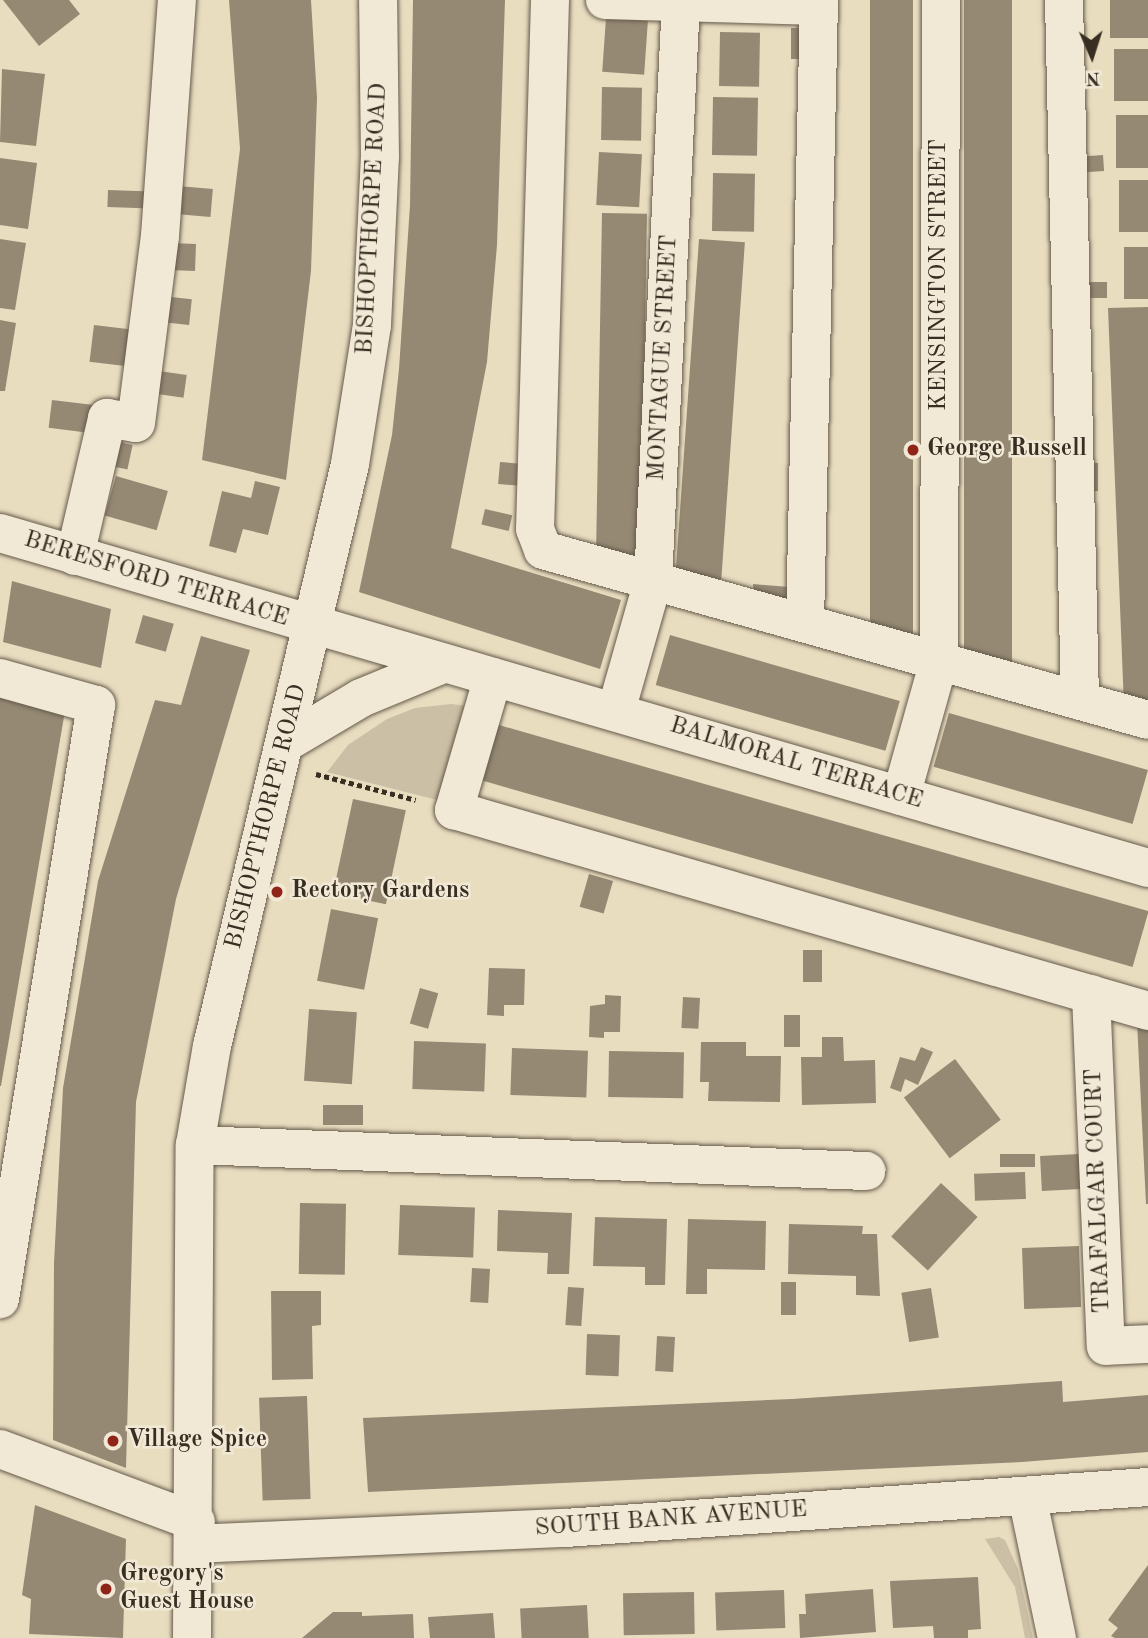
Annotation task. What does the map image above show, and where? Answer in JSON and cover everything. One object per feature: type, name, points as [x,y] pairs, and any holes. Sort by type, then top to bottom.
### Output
[{"type":"street","points":[[75,556],[107,418],[136,423],[160,236],[178,30],[177,0]]},
{"type":"street","name":"BISHOPTHORPE ROAD","points":[[192,1638],[195,1533],[195,1145],[212,1046],[350,464],[372,325],[380,157],[379,0]]},
{"type":"street","points":[[550,0],[535,529],[543,550],[1148,720]]},
{"type":"street","points":[[605,0],[819,3],[805,623]]},
{"type":"street","name":"KENSINGTON STREET","points":[[901,796],[939,661],[941,0]]},
{"type":"street","points":[[1064,0],[1080,701]]},
{"type":"street","name":"MONTAGUE STREET","points":[[616,711],[653,581],[681,1]]},
{"type":"street","name":"BERESFORD TERRACE","points":[[0,533],[311,626]]},
{"type":"street","name":"BALMORAL TERRACE","points":[[311,626],[616,711],[1148,868]]},
{"type":"street","points":[[283,753],[361,698],[443,664]]},
{"type":"street","points":[[493,677],[454,810],[1148,1010]]},
{"type":"street","points":[[0,678],[96,705],[0,1299]]},
{"type":"street","name":"TRAFALGAR COURT","points":[[1091,994],[1106,1346],[1148,1344]]},
{"type":"street","points":[[195,1145],[866,1171]]},
{"type":"street","points":[[0,1449],[195,1533]]},
{"type":"street","name":"SOUTH BANK AVENUE","points":[[195,1533],[565,1528],[1148,1487]]},
{"type":"street","points":[[1027,1496],[1057,1638]]},
{"type":"path","points":[[283,753],[454,810]]},
{"type":"shaded area","points":[[451,704],[477,707],[449,803],[327,772],[348,745],[387,719],[415,708]]},
{"type":"shaded area","points":[[999,1537],[1005,1540],[1018,1569],[1033,1638],[1025,1638],[1015,1587],[985,1539]]},
{"type":"building","points":[[3,0],[69,0],[80,14],[39,46]]},
{"type":"building","points":[[229,0],[311,0],[317,98],[311,271],[286,480],[202,460],[240,149]]},
{"type":"building","points":[[413,0],[505,0],[497,245],[487,362],[451,548],[621,600],[600,669],[359,592],[392,435],[399,369],[410,205]]},
{"type":"building","points":[[870,0],[913,0],[913,635],[870,635]]},
{"type":"building","points":[[964,0],[1012,0],[1012,666],[964,666]]},
{"type":"building","points":[[1110,0],[1148,0],[1148,38],[1110,38]]},
{"type":"building","points":[[606,18],[648,21],[644,75],[602,72]]},
{"type":"building","points":[[791,28],[805,28],[805,59],[791,59]]},
{"type":"building","points":[[720,32],[760,33],[759,87],[719,86]]},
{"type":"building","points":[[1114,49],[1148,49],[1148,101],[1114,101]]},
{"type":"building","points":[[2,69],[45,74],[36,146],[0,142]]},
{"type":"building","points":[[602,87],[642,88],[641,141],[601,140]]},
{"type":"building","points":[[713,97],[758,98],[757,156],[712,155]]},
{"type":"building","points":[[1116,115],[1148,115],[1148,168],[1116,168]]},
{"type":"building","points":[[599,152],[642,154],[639,207],[596,205]]},
{"type":"building","points":[[1103,155],[1104,171],[1077,173],[1076,157]]},
{"type":"building","points":[[0,158],[37,163],[28,229],[0,225]]},
{"type":"building","points":[[713,173],[755,174],[754,232],[712,231]]},
{"type":"building","points":[[1119,180],[1148,180],[1148,232],[1119,232]]},
{"type":"building","points":[[178,186],[213,189],[210,217],[176,214]]},
{"type":"building","points":[[108,190],[144,191],[143,208],[107,207]]},
{"type":"building","points":[[602,213],[647,214],[641,556],[596,555]]},
{"type":"building","points":[[0,239],[26,243],[15,310],[0,308]]},
{"type":"building","points":[[699,239],[745,242],[721,579],[675,576]]},
{"type":"building","points":[[170,243],[196,244],[195,271],[169,270]]},
{"type":"building","points":[[1124,247],[1148,247],[1148,299],[1124,299]]},
{"type":"building","points":[[1079,282],[1107,282],[1107,298],[1079,298]]},
{"type":"building","points":[[162,296],[192,299],[189,325],[159,322]]},
{"type":"building","points":[[1148,307],[1148,711],[1124,706],[1108,308]]},
{"type":"building","points":[[0,320],[16,323],[5,391],[0,391]]},
{"type":"building","points":[[94,325],[134,330],[129,367],[89,362]]},
{"type":"building","points":[[159,371],[187,375],[184,398],[156,394]]},
{"type":"building","points":[[52,400],[94,405],[90,433],[49,428]]},
{"type":"building","points":[[114,441],[133,445],[127,469],[109,465]]},
{"type":"building","points":[[500,462],[524,464],[522,486],[498,484]]},
{"type":"building","points":[[1081,463],[1098,463],[1098,491],[1081,491]]},
{"type":"building","points":[[116,476],[168,491],[157,530],[105,515]]},
{"type":"building","points":[[255,481],[280,487],[268,535],[243,529],[236,553],[209,546],[222,491],[251,498]]},
{"type":"building","points":[[485,509],[512,515],[509,531],[481,525]]},
{"type":"building","points":[[12,581],[111,609],[101,668],[3,642]]},
{"type":"building","points":[[753,584],[789,587],[790,607],[754,600]]},
{"type":"building","points":[[143,615],[174,624],[166,652],[135,643]]},
{"type":"building","points":[[670,635],[900,701],[885,751],[656,685]]},
{"type":"building","points":[[201,636],[250,650],[176,899],[136,1102],[126,1468],[53,1440],[54,1263],[63,1088],[98,881],[155,700],[181,705]]},
{"type":"building","points":[[0,687],[66,705],[1,1086],[0,1086]]},
{"type":"building","points":[[949,713],[1148,770],[1133,824],[934,767]]},
{"type":"building","points":[[492,723],[1148,911],[1133,967],[476,779]]},
{"type":"building","points":[[353,799],[406,810],[386,904],[333,893]]},
{"type":"building","points":[[589,874],[613,881],[604,914],[580,907]]},
{"type":"building","points":[[331,909],[378,918],[364,990],[317,981]]},
{"type":"building","points":[[803,950],[822,950],[822,982],[803,982]]},
{"type":"building","points":[[489,968],[525,969],[524,1005],[504,1005],[504,1016],[487,1015]]},
{"type":"building","points":[[420,988],[438,993],[428,1029],[410,1024]]},
{"type":"building","points":[[605,995],[621,996],[620,1032],[604,1032],[604,1038],[589,1037],[590,1006],[605,1004]]},
{"type":"building","points":[[683,997],[700,998],[698,1029],[681,1028]]},
{"type":"building","points":[[309,1009],[357,1012],[352,1084],[304,1081]]},
{"type":"building","points":[[784,1015],[800,1015],[800,1047],[784,1047]]},
{"type":"building","points":[[1137,1022],[1148,1025],[1148,1204],[1146,1204]]},
{"type":"building","points":[[822,1037],[843,1037],[844,1061],[875,1060],[876,1103],[802,1105],[801,1057],[822,1057]]},
{"type":"building","points":[[414,1041],[486,1044],[484,1091],[412,1089]]},
{"type":"building","points":[[701,1042],[746,1042],[746,1056],[781,1056],[780,1102],[708,1101],[709,1082],[700,1082]]},
{"type":"building","points":[[921,1047],[933,1052],[918,1085],[905,1079],[901,1092],[890,1088],[900,1057],[915,1061]]},
{"type":"building","points":[[512,1048],[588,1051],[586,1098],[510,1095]]},
{"type":"building","points":[[609,1051],[684,1052],[683,1098],[608,1097]]},
{"type":"building","points":[[955,1059],[1001,1120],[950,1158],[904,1098]]},
{"type":"building","points":[[323,1105],[363,1105],[363,1125],[323,1125]]},
{"type":"building","points":[[1000,1154],[1035,1154],[1035,1167],[1000,1167]]},
{"type":"building","points":[[1079,1154],[1081,1189],[1042,1191],[1040,1156]]},
{"type":"building","points":[[1025,1172],[1026,1199],[975,1201],[974,1174]]},
{"type":"building","points":[[941,1183],[978,1217],[928,1270],[891,1236]]},
{"type":"building","points":[[300,1203],[346,1204],[345,1275],[299,1274]]},
{"type":"building","points":[[400,1205],[475,1208],[473,1258],[398,1255]]},
{"type":"building","points":[[498,1210],[572,1213],[569,1274],[547,1274],[548,1253],[497,1251]]},
{"type":"building","points":[[595,1217],[667,1219],[665,1285],[645,1285],[645,1267],[593,1266]]},
{"type":"building","points":[[688,1219],[766,1221],[765,1270],[707,1269],[707,1294],[686,1294]]},
{"type":"building","points":[[789,1224],[863,1226],[862,1234],[877,1234],[880,1296],[856,1295],[856,1276],[788,1274]]},
{"type":"building","points":[[1079,1246],[1081,1307],[1024,1309],[1022,1248]]},
{"type":"building","points":[[472,1268],[490,1269],[488,1303],[470,1302]]},
{"type":"building","points":[[781,1282],[796,1282],[796,1315],[781,1315]]},
{"type":"building","points":[[568,1287],[584,1288],[581,1326],[565,1325]]},
{"type":"building","points":[[931,1288],[939,1337],[909,1342],[901,1293]]},
{"type":"building","points":[[271,1291],[321,1291],[321,1325],[312,1326],[313,1379],[272,1380]]},
{"type":"building","points":[[587,1334],[620,1335],[619,1376],[586,1375]]},
{"type":"building","points":[[657,1336],[675,1337],[673,1372],[655,1371]]},
{"type":"building","points":[[1062,1381],[1063,1402],[1148,1395],[1148,1452],[1022,1462],[368,1492],[363,1418],[792,1399]]},
{"type":"building","points":[[307,1396],[311,1499],[263,1501],[259,1398]]},
{"type":"building","points":[[35,1505],[126,1539],[123,1638],[29,1634],[31,1599],[22,1595]]},
{"type":"building","points":[[1148,1565],[1148,1638],[1115,1638],[1111,1636],[1118,1628],[1108,1620]]},
{"type":"building","points":[[978,1577],[981,1629],[968,1630],[968,1638],[934,1638],[933,1626],[893,1628],[890,1581]]},
{"type":"building","points":[[873,1589],[876,1632],[800,1638],[799,1614],[806,1614],[805,1594]]},
{"type":"building","points":[[784,1590],[785,1628],[716,1630],[715,1592]]},
{"type":"building","points":[[694,1592],[695,1634],[624,1635],[623,1593]]},
{"type":"building","points":[[587,1605],[589,1638],[522,1638],[520,1609]]},
{"type":"building","points":[[333,1612],[362,1612],[362,1616],[413,1614],[414,1638],[302,1638]]},
{"type":"building","points":[[493,1613],[495,1638],[430,1638],[428,1617]]},
{"type":"place","name":"George Russell","points":[[913,450]]},
{"type":"place","name":"Rectory Gardens","points":[[277,892]]},
{"type":"place","name":"Village Spice","points":[[113,1441]]},
{"type":"place","name":"Gregory's Guest House","points":[[106,1589]]}]
